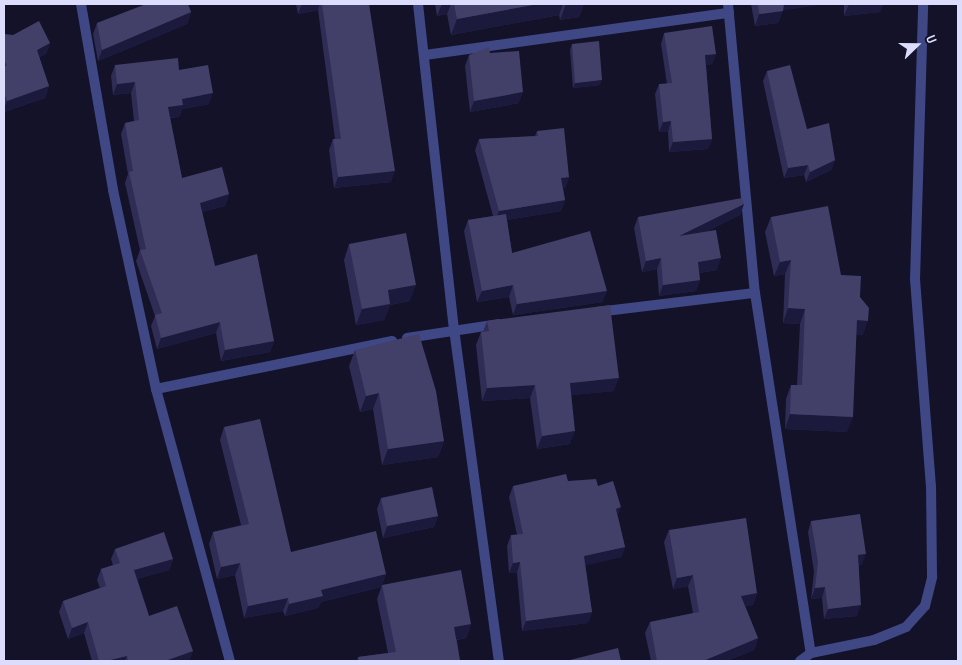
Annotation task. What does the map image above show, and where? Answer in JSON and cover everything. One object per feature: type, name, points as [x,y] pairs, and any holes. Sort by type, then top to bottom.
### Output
[{"type":"street","points":[[81,4],[112,190],[156,389],[230,661]]},
{"type":"street","points":[[418,4],[454,329],[499,661]]},
{"type":"street","points":[[800,661],[811,653],[874,640],[906,627],[925,606],[932,577],[931,487],[915,280],[923,4]]},
{"type":"street","points":[[424,55],[729,8],[755,292],[811,653]]},
{"type":"street","points":[[580,314],[755,292]]},
{"type":"street","points":[[156,389],[454,329],[512,322]]},
{"type":"building","points":[[147,4],[188,4],[191,12],[102,50],[97,23]]},
{"type":"building","points":[[322,4],[369,4],[395,171],[338,177],[333,139],[341,139]]},
{"type":"building","points":[[454,4],[538,4],[457,19]]},
{"type":"building","points":[[758,4],[784,4],[783,11],[759,14]]},
{"type":"building","points":[[39,21],[50,43],[37,50],[49,86],[7,101],[4,93],[4,66],[7,66],[4,60],[4,34],[13,35]]},
{"type":"building","points":[[712,26],[716,54],[705,55],[712,139],[673,142],[671,121],[663,122],[659,84],[672,83],[664,33]]},
{"type":"building","points":[[599,41],[602,80],[575,83],[572,44]]},
{"type":"building","points":[[489,47],[490,53],[519,51],[523,92],[474,101],[469,55]]},
{"type":"building","points":[[178,58],[179,70],[208,65],[213,93],[182,99],[183,105],[168,107],[182,178],[222,167],[229,194],[200,203],[215,266],[257,254],[274,341],[225,350],[220,322],[161,338],[155,315],[162,313],[140,250],[146,249],[129,172],[133,171],[125,123],[139,120],[135,82],[117,84],[115,65]]},
{"type":"building","points":[[790,65],[807,129],[829,123],[835,160],[810,172],[808,165],[788,168],[767,71]]},
{"type":"building","points":[[564,128],[569,177],[561,178],[565,200],[499,211],[479,139],[538,136],[537,131]]},
{"type":"building","points":[[742,198],[744,204],[679,236],[716,230],[721,258],[698,262],[700,280],[663,285],[661,258],[646,261],[638,217]]},
{"type":"building","points":[[828,206],[841,275],[861,276],[860,297],[869,308],[868,321],[857,320],[853,417],[790,414],[791,385],[802,385],[805,309],[788,308],[791,260],[780,262],[771,217]]},
{"type":"building","points":[[506,214],[512,253],[590,231],[607,291],[517,304],[513,285],[482,291],[468,220]]},
{"type":"building","points":[[406,233],[416,285],[388,290],[390,304],[362,309],[349,244]]},
{"type":"building","points":[[610,305],[619,378],[570,383],[575,431],[542,436],[535,385],[487,388],[481,332],[489,331],[487,321]]},
{"type":"building","points":[[419,334],[436,391],[444,441],[388,449],[379,393],[366,396],[355,350]]},
{"type":"building","points":[[260,419],[291,552],[376,531],[386,574],[321,590],[323,596],[289,604],[288,598],[248,606],[240,563],[221,567],[213,532],[249,524],[224,427]]},
{"type":"building","points":[[566,474],[568,481],[596,479],[598,486],[613,481],[621,507],[616,509],[625,547],[584,556],[592,612],[526,621],[520,562],[513,563],[511,535],[523,534],[513,486]]},
{"type":"building","points":[[432,487],[438,516],[387,526],[381,498]]},
{"type":"building","points":[[860,514],[866,554],[858,555],[861,605],[828,609],[825,587],[815,588],[818,562],[811,521]]},
{"type":"building","points":[[746,518],[757,593],[741,596],[758,638],[703,661],[657,661],[650,622],[699,612],[693,575],[677,578],[669,530]]},
{"type":"building","points":[[164,532],[173,559],[134,570],[149,616],[177,606],[193,651],[165,661],[128,661],[127,656],[99,661],[88,622],[72,628],[63,601],[106,586],[101,569],[120,563],[115,549]]},
{"type":"building","points":[[461,570],[471,624],[454,627],[460,661],[359,661],[358,657],[396,652],[382,585]]},
{"type":"building","points":[[618,648],[621,661],[566,661]]}]
